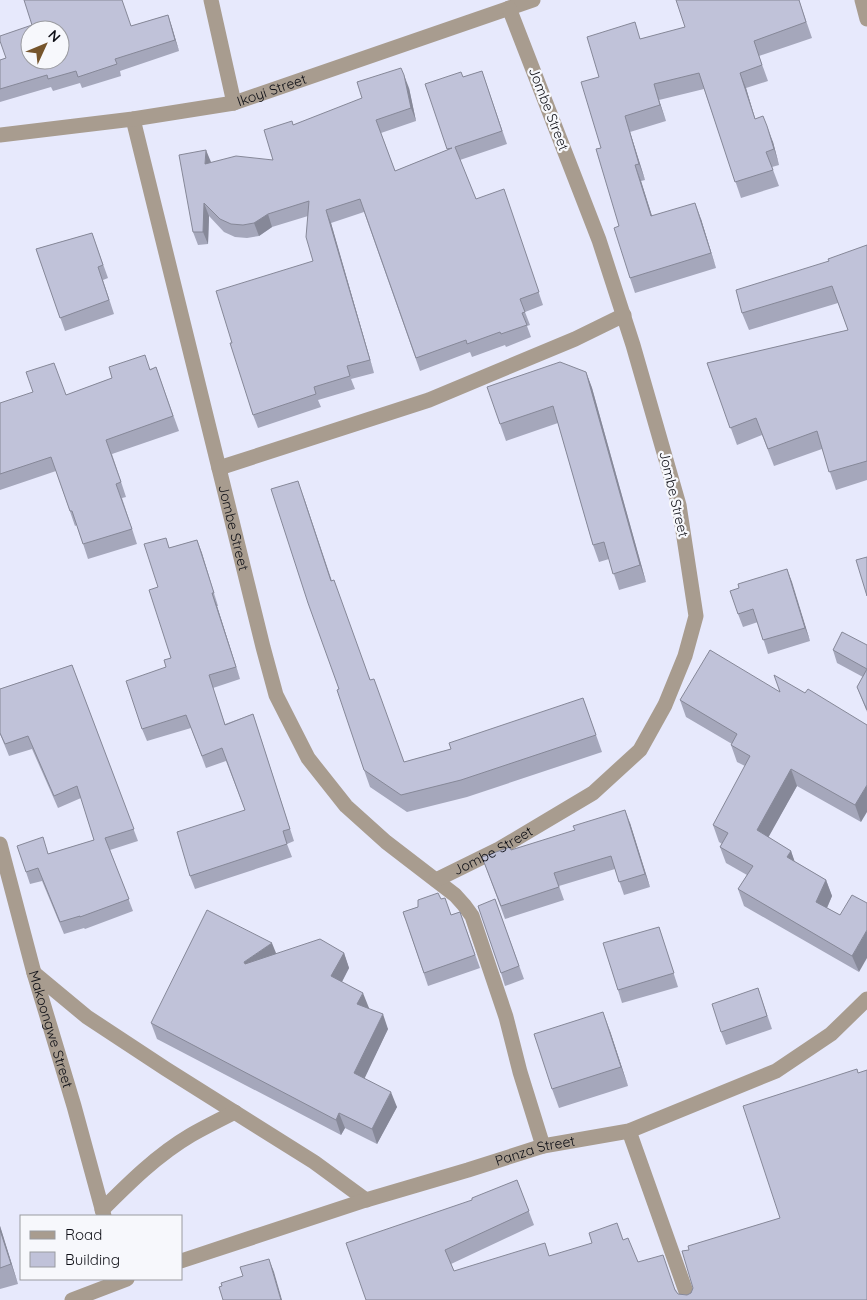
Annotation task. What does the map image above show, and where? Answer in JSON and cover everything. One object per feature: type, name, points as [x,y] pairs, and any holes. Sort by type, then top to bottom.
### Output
[{"type":"street","points":[[211,0],[234,103]]},
{"type":"street","name":"Ikoyi Street","points":[[0,135],[133,119],[234,103],[533,0]]},
{"type":"street","points":[[862,0],[867,19]]},
{"type":"street","name":"Jombe Street","points":[[436,880],[499,849],[593,793],[640,750],[665,705],[685,656],[696,616],[679,505],[624,315],[599,240],[508,8]]},
{"type":"street","name":"Jombe Street","points":[[133,119],[276,695],[308,758],[346,806],[386,842],[455,895],[472,916],[506,1017],[520,1072],[543,1146]]},
{"type":"street","points":[[219,468],[430,400],[575,339],[624,315]]},
{"type":"street","name":"Makoongwe Street","points":[[0,844],[34,973],[74,1106],[103,1213]]},
{"type":"street","points":[[34,973],[87,1017],[314,1162],[366,1200]]},
{"type":"street","name":"Panza Street","points":[[182,1261],[366,1200],[543,1146],[629,1131],[776,1071],[831,1034],[867,999]]},
{"type":"street","points":[[103,1213],[127,1184],[160,1156],[190,1136],[235,1112]]},
{"type":"street","points":[[629,1131],[689,1300]]},
{"type":"street","points":[[72,1300],[123,1280]]},
{"type":"building","points":[[24,0],[122,0],[131,26],[168,15],[175,40],[115,59],[117,64],[78,77],[76,71],[48,79],[47,75],[0,89],[0,60],[6,58],[0,36],[20,29],[20,70],[70,70],[70,20],[30,20]]},
{"type":"building","points":[[676,0],[799,0],[806,22],[754,41],[762,65],[740,73],[755,119],[763,116],[767,126],[774,149],[766,152],[773,170],[735,182],[699,73],[654,84],[660,105],[625,116],[639,164],[635,165],[651,216],[695,203],[711,253],[630,278],[614,228],[619,226],[596,149],[601,148],[581,82],[599,77],[587,37],[635,22],[640,39],[685,27]]},
{"type":"building","points":[[401,68],[411,108],[376,120],[395,171],[452,148],[447,149],[425,84],[461,72],[463,77],[482,71],[502,131],[455,147],[476,199],[504,189],[539,292],[520,299],[525,312],[522,313],[527,325],[467,344],[466,340],[416,358],[360,199],[326,210],[370,360],[347,366],[350,376],[314,387],[316,394],[253,415],[216,291],[313,261],[306,237],[309,201],[268,214],[254,223],[243,225],[231,224],[220,219],[204,203],[203,232],[193,232],[179,155],[206,150],[205,164],[236,156],[273,160],[264,130],[292,121],[293,125],[362,98],[357,82]]},
{"type":"building","points":[[92,233],[103,265],[98,267],[109,300],[60,318],[36,249]]},
{"type":"building","points":[[867,245],[867,461],[829,472],[817,431],[768,449],[756,418],[730,428],[707,363],[848,330],[832,286],[742,313],[736,290],[829,261],[828,259]]},
{"type":"building","points":[[145,355],[150,370],[156,367],[173,416],[106,440],[121,482],[116,484],[132,529],[83,544],[51,457],[0,474],[0,403],[33,392],[26,372],[54,363],[66,395],[112,378],[109,367]]},
{"type":"building","points":[[560,362],[586,372],[640,565],[613,574],[604,542],[593,545],[553,406],[500,424],[487,387]]},
{"type":"building","points":[[298,481],[331,581],[334,580],[370,680],[374,679],[404,762],[451,749],[449,743],[583,698],[596,735],[461,780],[401,795],[364,770],[337,690],[339,689],[308,603],[271,489]]},
{"type":"building","points":[[166,538],[169,548],[197,540],[236,667],[209,675],[225,725],[253,714],[290,829],[283,831],[287,844],[190,876],[177,832],[245,810],[222,748],[202,756],[186,715],[142,729],[126,681],[166,667],[164,660],[171,658],[149,590],[158,587],[144,544]]},
{"type":"building","points":[[867,557],[867,596],[856,560]]},
{"type":"building","points":[[787,569],[805,628],[763,640],[753,609],[738,614],[730,591],[739,588],[738,584]]},
{"type":"building","points":[[842,632],[867,645],[867,669],[833,650]]},
{"type":"building","points":[[710,650],[780,692],[774,675],[805,693],[808,689],[867,725],[867,785],[855,805],[791,769],[757,830],[791,851],[787,857],[826,880],[816,902],[840,915],[852,895],[867,903],[867,930],[852,956],[738,889],[753,866],[720,847],[728,833],[713,825],[750,756],[731,745],[737,734],[680,700]]},
{"type":"building","points":[[72,665],[134,829],[105,838],[129,899],[80,917],[60,922],[38,868],[26,872],[17,846],[43,837],[48,854],[94,840],[77,786],[54,796],[28,736],[5,744],[0,733],[0,689]]},
{"type":"building","points":[[867,669],[867,710],[857,687]]},
{"type":"building","points":[[625,810],[645,874],[619,882],[611,856],[554,873],[559,887],[501,906],[482,857],[510,847],[511,850],[575,830],[573,826]]},
{"type":"building","points":[[438,893],[441,899],[445,898],[451,915],[460,912],[475,955],[424,973],[403,912],[418,907],[418,900]]},
{"type":"building","points":[[495,899],[519,966],[501,973],[478,906]]},
{"type":"building","points":[[207,910],[272,943],[244,962],[245,964],[320,939],[344,953],[331,976],[363,993],[357,1004],[383,1014],[354,1073],[391,1092],[372,1129],[339,1113],[336,1120],[151,1023]]},
{"type":"building","points":[[659,927],[674,973],[618,990],[603,943]]},
{"type":"building","points":[[758,988],[767,1016],[721,1032],[712,1004]]},
{"type":"building","points":[[603,1012],[621,1067],[552,1089],[534,1034]]},
{"type":"building","points":[[857,1069],[858,1073],[867,1070],[867,1300],[366,1300],[346,1243],[472,1200],[472,1198],[517,1180],[529,1211],[445,1250],[454,1271],[545,1243],[549,1256],[592,1243],[589,1233],[617,1223],[623,1240],[628,1238],[638,1262],[663,1255],[675,1290],[678,1294],[687,1295],[691,1293],[693,1288],[682,1251],[689,1250],[688,1246],[780,1218],[743,1106]]},
{"type":"building","points":[[0,1230],[11,1264],[0,1268]]},
{"type":"building","points":[[269,1259],[281,1300],[223,1300],[219,1287],[222,1286],[221,1283],[243,1276],[240,1267]]}]
